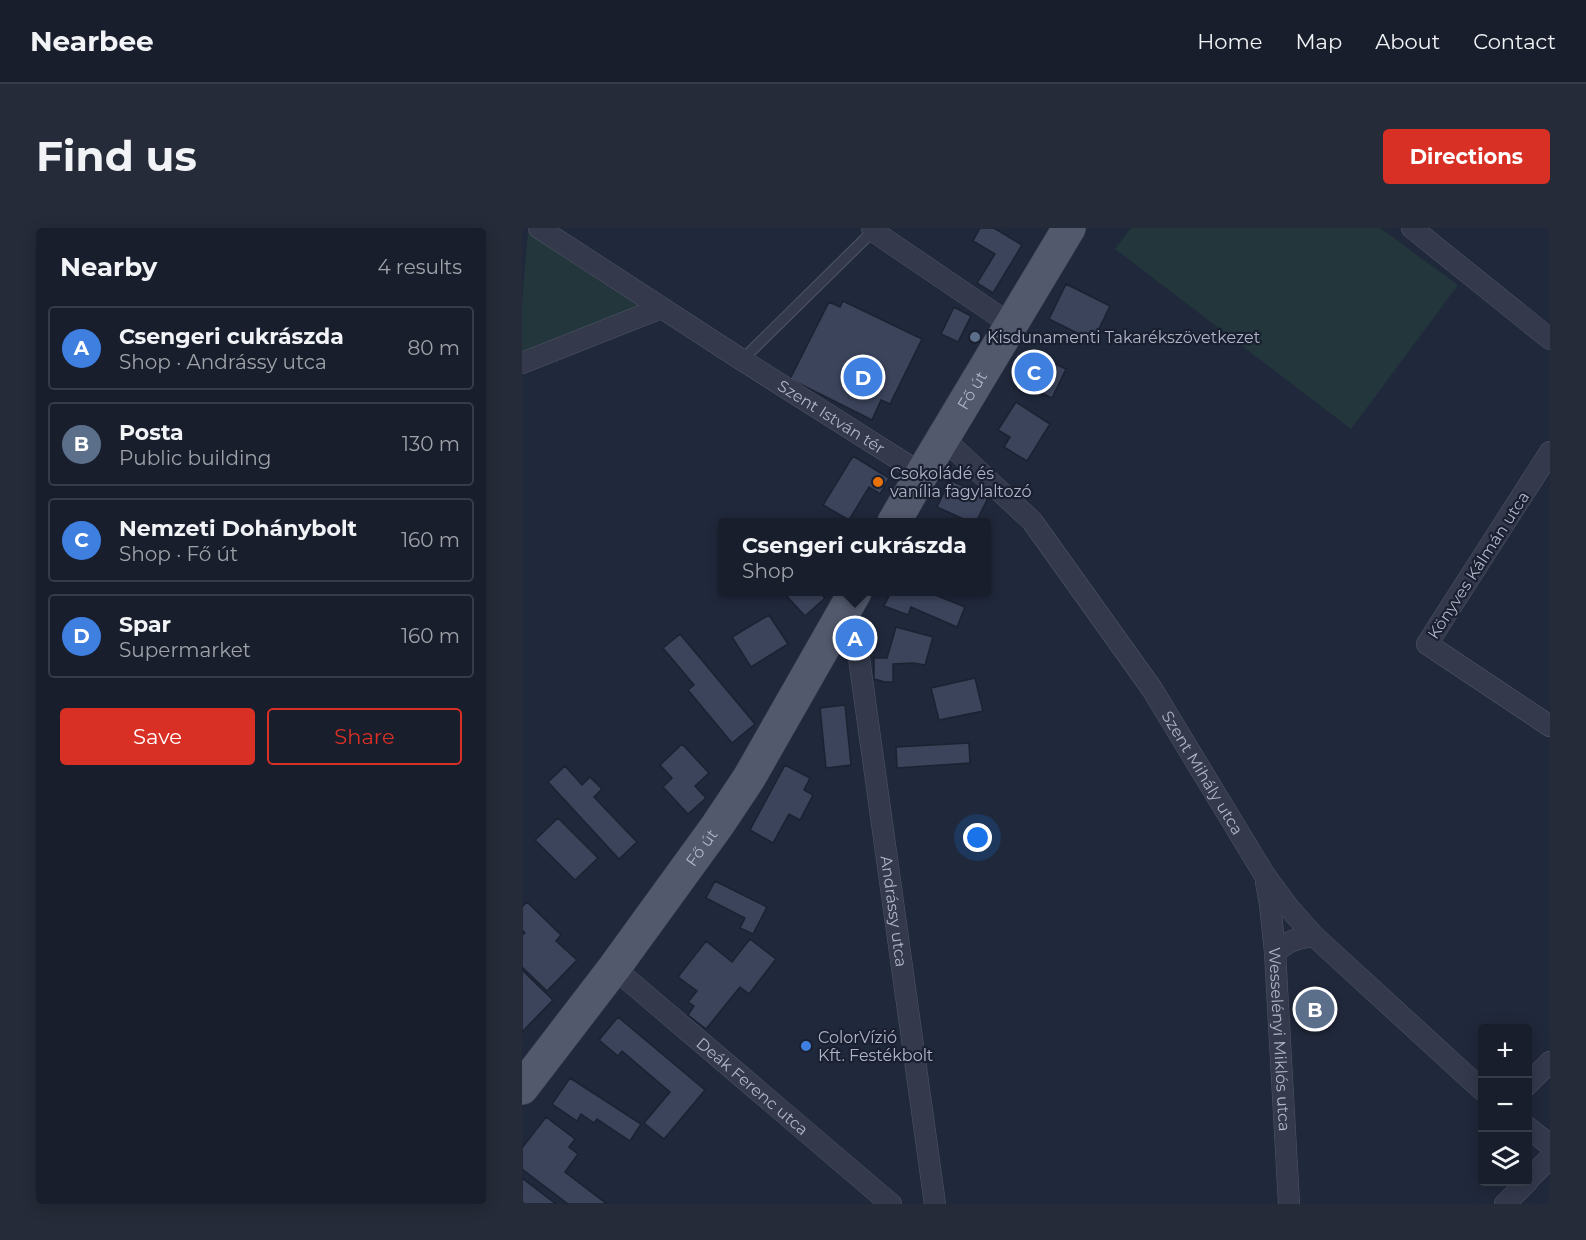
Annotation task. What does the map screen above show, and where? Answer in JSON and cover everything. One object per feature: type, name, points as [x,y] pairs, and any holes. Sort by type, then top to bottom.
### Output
[{"type":"main road","name":"Fő út","points":[[896,518],[1069,228]]},
{"type":"main road","name":"Fő út","points":[[527,1069],[614,968],[717,826],[749,778],[852,596]]},
{"type":"street","name":"Szent István tér","points":[[538,228],[922,474]]},
{"type":"street","points":[[1412,228],[1550,339]]},
{"type":"street","points":[[872,229],[1010,324]]},
{"type":"street","points":[[522,363],[662,308]]},
{"type":"street","name":"Szent Mihály utca","points":[[943,438],[1032,521],[1152,689],[1264,874],[1289,908],[1314,936],[1478,1086]]},
{"type":"street","name":"Könyves Kálmán utca","points":[[1550,452],[1427,644],[1550,726]]},
{"type":"street","name":"Andrássy utca","points":[[835,627],[858,651],[935,1204]]},
{"type":"street","name":"Wesselényi Miklós utca","points":[[1264,874],[1275,952],[1289,1204]]},
{"type":"street","points":[[1275,952],[1286,943],[1298,938],[1314,936]]},
{"type":"street","name":"Deák Ferenc utca","points":[[614,968],[891,1204]]},
{"type":"street","points":[[1532,1080],[1550,1062]]},
{"type":"street","points":[[1532,1131],[1550,1145]]},
{"type":"street","points":[[1532,1176],[1550,1158]]},
{"type":"street","points":[[1505,1204],[1522,1186]]},
{"type":"lane","points":[[742,360],[872,229]]},
{"type":"shaded area","points":[[1131,228],[1380,228],[1458,285],[1351,429],[1115,249]]},
{"type":"shaded area","points":[[528,232],[641,307],[522,352],[522,301]]},
{"type":"building","points":[[980,228],[994,228],[1022,245],[993,293],[977,283],[995,254],[973,241]]},
{"type":"building","points":[[1066,284],[1110,306],[1093,341],[1049,319]]},
{"type":"building","points":[[843,301],[922,339],[890,404],[881,400],[872,420],[790,379],[829,302],[840,307]]},
{"type":"building","points":[[954,307],[971,316],[958,342],[941,334]]},
{"type":"building","points":[[1032,353],[1066,369],[1052,398],[1019,383]]},
{"type":"building","points":[[1016,402],[1050,424],[1027,461],[1004,447],[1010,437],[998,430]]},
{"type":"building","points":[[853,456],[889,478],[880,494],[869,487],[850,518],[846,518],[823,505]]},
{"type":"building","points":[[950,480],[988,498],[978,518],[961,518],[937,507]]},
{"type":"building","points":[[787,596],[823,596],[825,598],[805,616]]},
{"type":"building","points":[[889,596],[938,596],[965,607],[957,627],[911,607],[908,615],[884,606]]},
{"type":"building","points":[[769,615],[788,644],[751,667],[732,637]]},
{"type":"building","points":[[896,627],[933,637],[925,665],[893,664],[893,682],[874,679],[874,658],[887,658]]},
{"type":"building","points":[[680,634],[755,724],[732,743],[688,690],[694,685],[663,648]]},
{"type":"building","points":[[975,678],[983,711],[939,720],[931,688]]},
{"type":"building","points":[[845,705],[851,765],[826,768],[820,708]]},
{"type":"building","points":[[969,743],[970,763],[897,768],[896,747]]},
{"type":"building","points":[[682,744],[709,773],[695,786],[706,798],[688,814],[663,787],[672,778],[660,765]]},
{"type":"building","points":[[785,765],[810,778],[804,790],[813,795],[800,820],[789,814],[773,843],[750,830]]},
{"type":"building","points":[[565,766],[582,785],[590,777],[602,789],[594,797],[637,842],[619,859],[548,782]]},
{"type":"building","points":[[558,818],[598,858],[575,880],[535,840]]},
{"type":"building","points":[[715,881],[767,907],[753,934],[740,928],[745,918],[706,898]]},
{"type":"building","points":[[527,902],[561,935],[556,941],[577,960],[547,991],[522,967],[522,935],[525,933],[522,930],[522,907]]},
{"type":"building","points":[[750,939],[776,959],[749,994],[740,987],[706,1029],[688,1015],[694,1006],[688,1002],[697,991],[678,977],[706,941],[732,962]]},
{"type":"building","points":[[522,970],[553,1000],[522,1032]]},
{"type":"building","points":[[618,1017],[705,1090],[664,1139],[644,1123],[670,1092],[622,1051],[618,1056],[599,1040]]},
{"type":"building","points":[[570,1078],[641,1124],[630,1141],[597,1119],[594,1123],[581,1114],[577,1121],[552,1104]]},
{"type":"building","points":[[546,1117],[575,1139],[569,1147],[578,1154],[565,1172],[607,1204],[568,1204],[522,1169],[522,1148]]},
{"type":"building","points":[[522,1178],[556,1204],[522,1204]]},
{"type":"place","name":"Kisdunamenti Takarékszövetkezet","points":[[975,337]]},
{"type":"place","name":"Nemzeti Dohánybolt","points":[[1034,372]]},
{"type":"place","name":"Spar","points":[[863,377]]},
{"type":"place","name":"Csokoládé és vanília fagylaltozó","points":[[878,482]]},
{"type":"place","name":"Csengeri cukrászda","points":[[855,638]]},
{"type":"place","name":"Posta","points":[[1315,1009]]},
{"type":"place","name":"ColorVízió Kft. Festékbolt","points":[[806,1046]]}]
